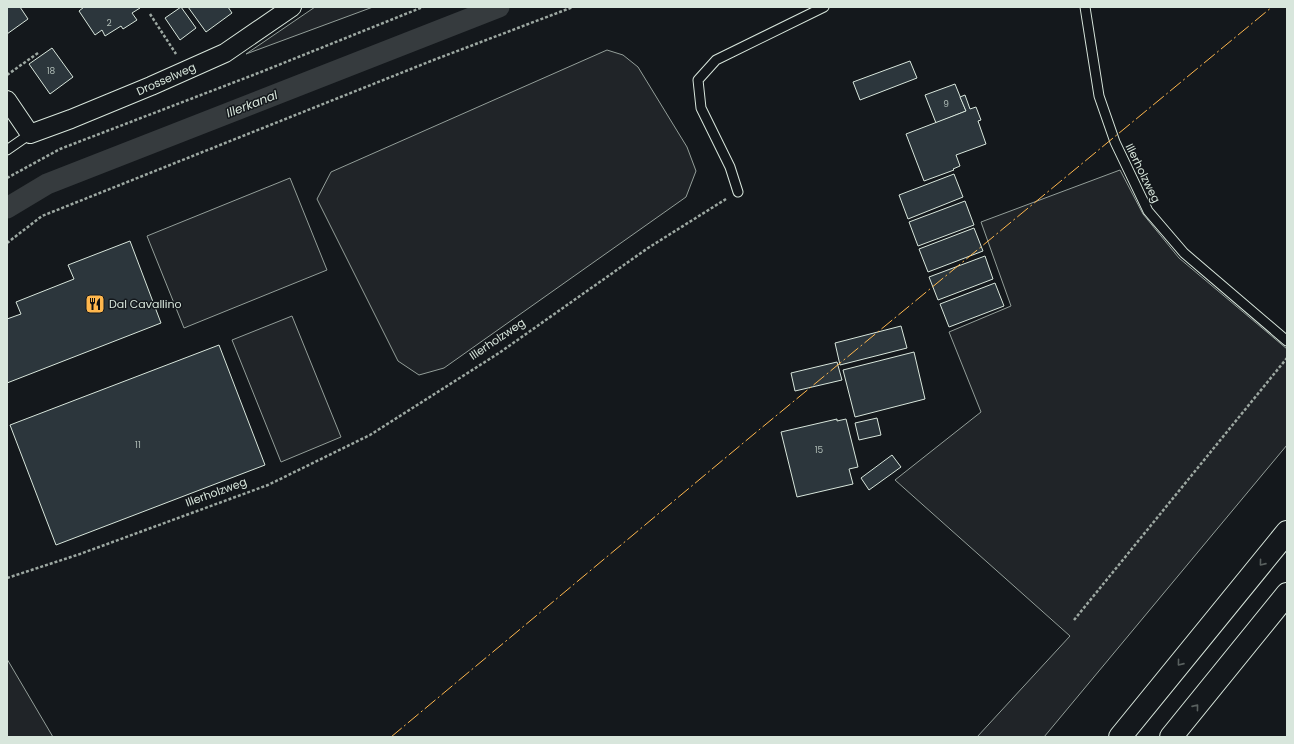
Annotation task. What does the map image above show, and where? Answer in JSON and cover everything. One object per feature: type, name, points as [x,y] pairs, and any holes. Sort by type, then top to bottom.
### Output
[{"type":"highway","points":[[1120,737],[1287,532]]},
{"type":"highway","points":[[1172,737],[1287,594]]},
{"type":"street","name":"Drosselweg","points":[[30,134],[71,119],[225,53],[292,7]]},
{"type":"street","points":[[7,100],[30,134]]},
{"type":"lane","points":[[738,192],[730,167],[701,108],[698,80],[716,60],[824,7]]},
{"type":"lane","name":"Illerholzweg","points":[[1085,7],[1099,96],[1115,142],[1148,211],[1184,253],[1287,341]]},
{"type":"lane","points":[[7,150],[30,134]]},
{"type":"path","points":[[7,178],[60,149],[423,7]]},
{"type":"path","points":[[7,243],[42,216],[431,61],[573,7]]},
{"type":"path","points":[[150,14],[187,70]]},
{"type":"path","points":[[7,75],[38,53]]},
{"type":"path","name":"Illerholzweg","points":[[7,578],[80,554],[268,485],[370,435],[499,352],[648,248],[738,192]]},
{"type":"path","points":[[1074,620],[1287,358]]},
{"type":"shaded area","points":[[315,7],[373,7],[246,54]]},
{"type":"shaded area","points":[[607,50],[623,55],[638,67],[687,147],[696,171],[686,197],[444,368],[419,375],[398,361],[317,199],[331,172]]},
{"type":"shaded area","points":[[1120,170],[1143,214],[1179,258],[1287,349],[1287,445],[1044,737],[977,737],[1070,636],[895,480],[981,412],[949,332],[1011,306],[981,222]]},
{"type":"shaded area","points":[[290,178],[327,270],[184,328],[147,236]]},
{"type":"shaded area","points":[[292,316],[341,437],[281,462],[232,340]]},
{"type":"shaded area","points":[[7,659],[53,737],[7,737]]},
{"type":"building","points":[[7,7],[20,7],[28,19],[7,34]]},
{"type":"building","points":[[84,7],[140,8],[132,13],[137,20],[123,29],[121,26],[105,36],[102,30],[95,35],[79,11]]},
{"type":"building","points":[[181,7],[196,28],[180,40],[165,18]]},
{"type":"building","points":[[188,7],[228,7],[232,13],[206,32]]},
{"type":"building","points":[[52,48],[73,77],[50,94],[29,64]]},
{"type":"building","points":[[910,61],[917,78],[860,100],[853,82]]},
{"type":"building","points":[[955,84],[966,111],[936,123],[925,95]]},
{"type":"building","points":[[965,95],[970,109],[976,107],[981,120],[978,121],[986,144],[956,155],[960,166],[953,169],[954,170],[924,181],[906,134],[966,111],[960,97]]},
{"type":"building","points":[[954,174],[963,197],[908,219],[899,195]]},
{"type":"building","points":[[965,201],[974,225],[918,246],[909,222]]},
{"type":"building","points":[[974,228],[983,251],[928,272],[919,249]]},
{"type":"building","points":[[130,241],[161,323],[7,383],[7,319],[21,314],[16,302],[74,279],[68,265]]},
{"type":"building","points":[[985,256],[993,279],[938,300],[929,277]]},
{"type":"building","points":[[995,283],[1004,306],[949,327],[940,304]]},
{"type":"building","points":[[901,326],[907,348],[840,365],[835,343]]},
{"type":"building","points":[[219,345],[265,465],[56,545],[10,425]]},
{"type":"building","points":[[914,352],[925,399],[855,417],[843,370]]},
{"type":"building","points":[[837,362],[842,380],[795,391],[791,373]]},
{"type":"building","points":[[877,418],[881,435],[859,440],[855,423]]},
{"type":"building","points":[[837,419],[837,421],[846,419],[858,467],[849,469],[853,484],[797,497],[781,432]]},
{"type":"building","points":[[892,455],[901,467],[869,490],[861,478]]},
{"type":"waterway","name":"Illerkanal","points":[[7,208],[47,184],[499,7]]},
{"type":"power","points":[[391,737],[754,434],[1272,7]]},
{"type":"place","name":"Dal Cavallino","points":[[95,304]]}]
